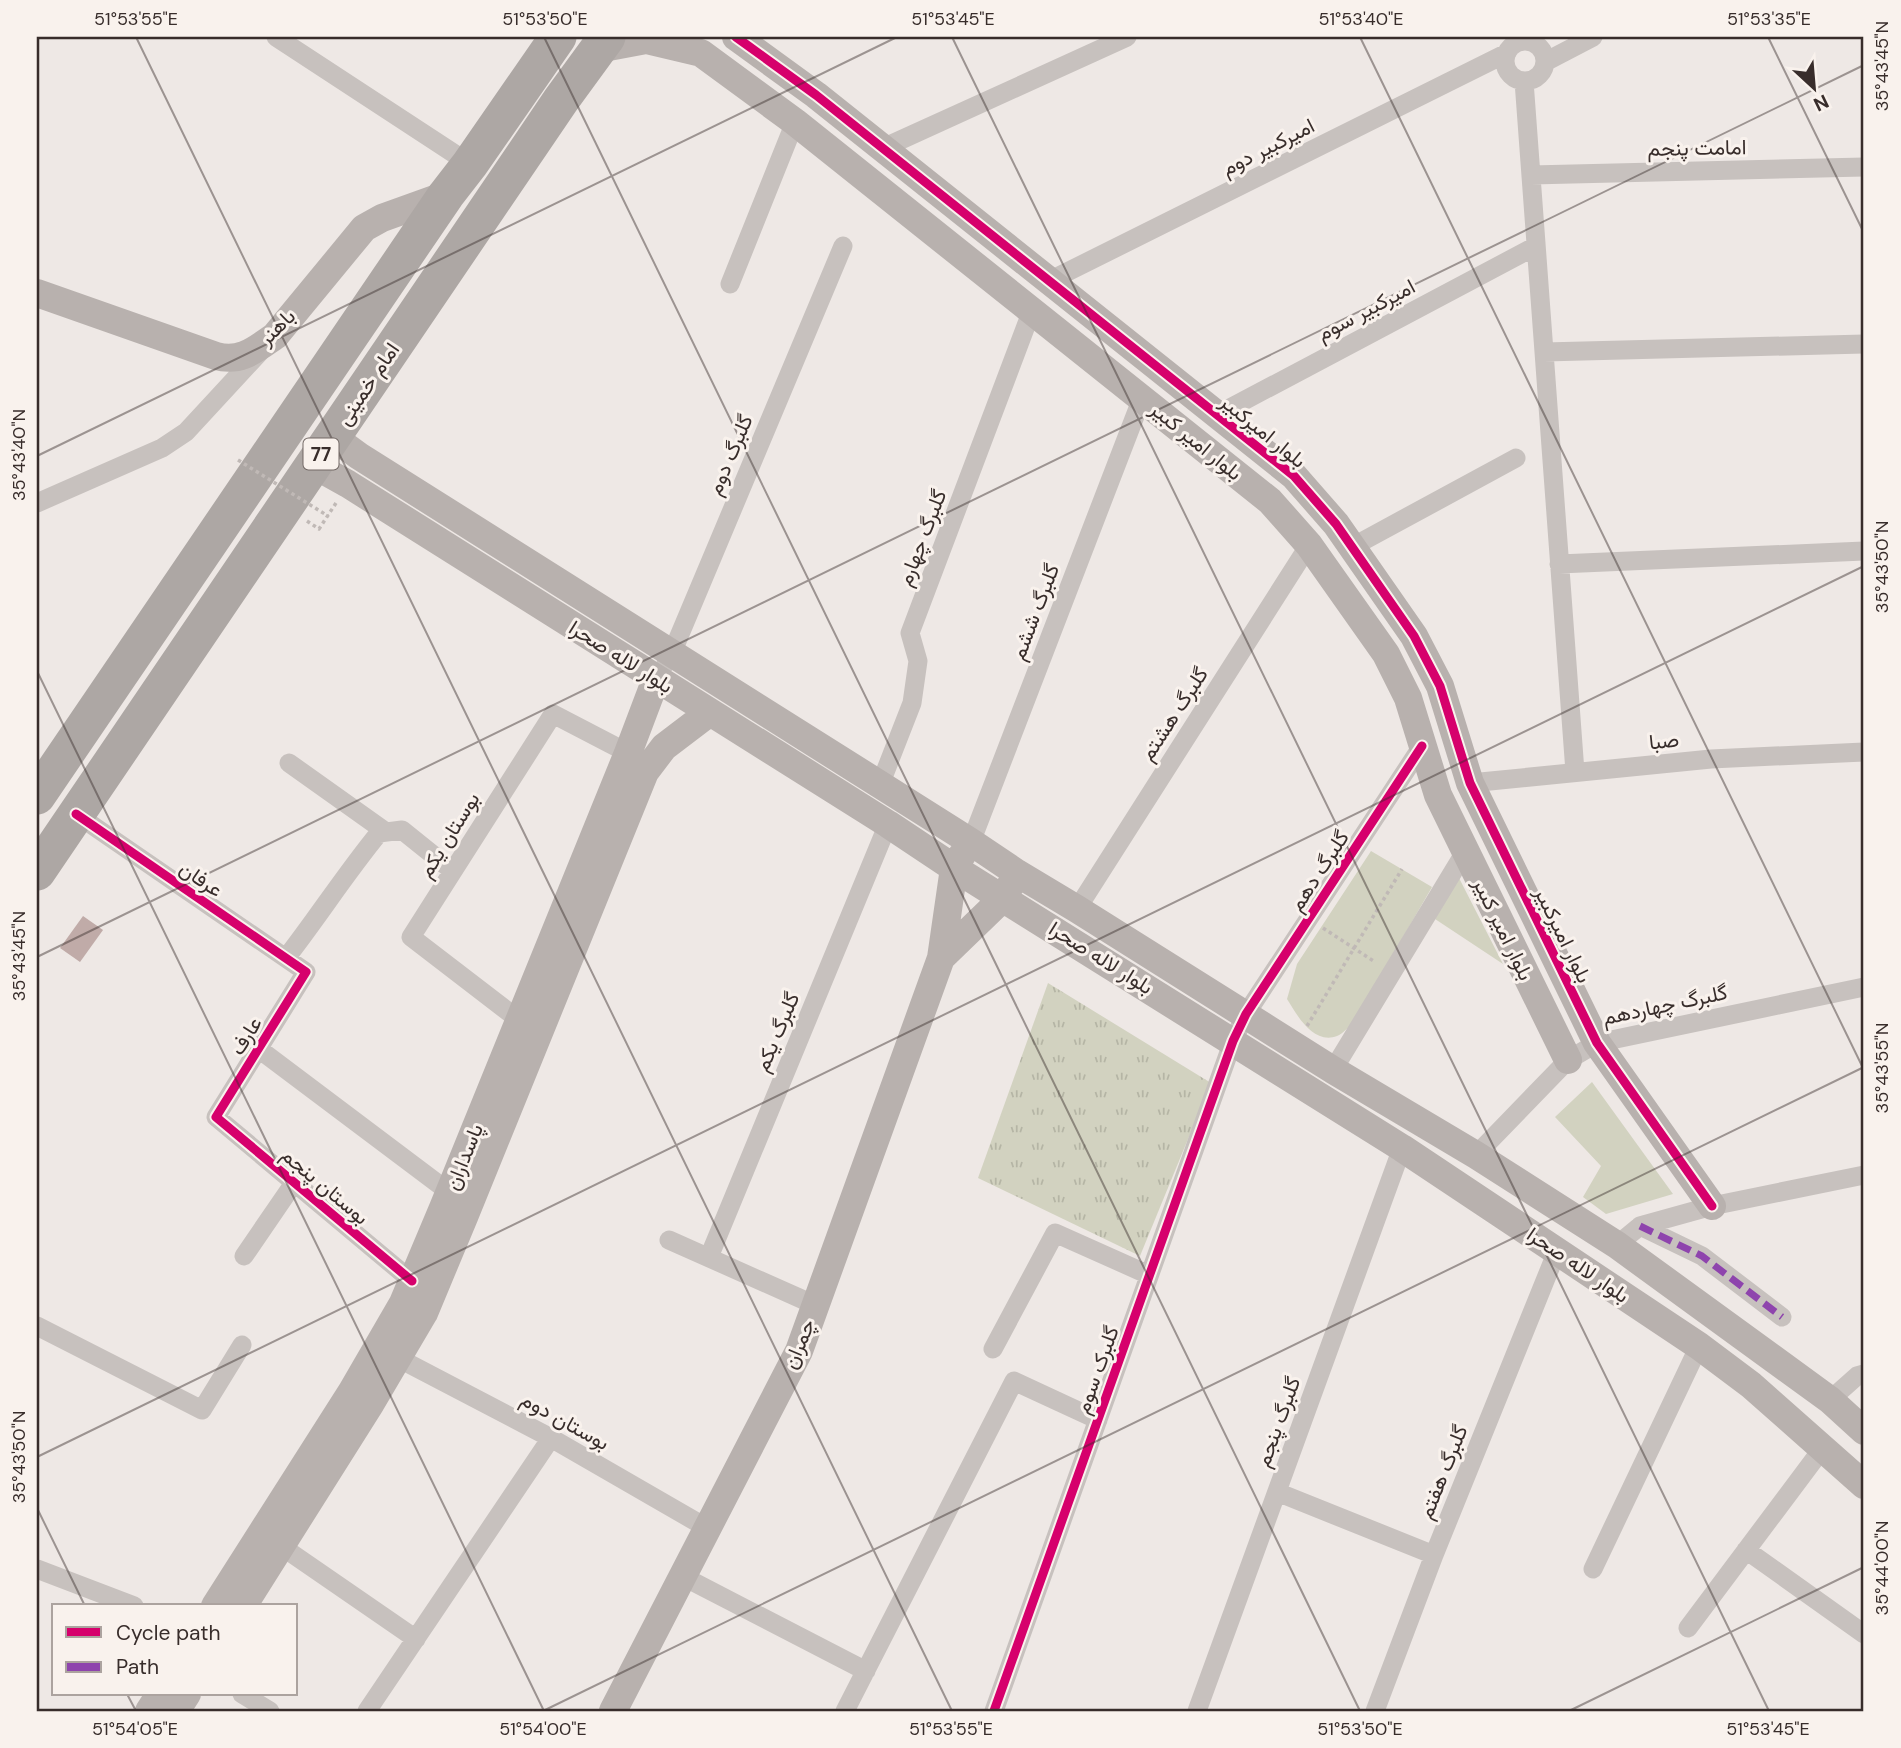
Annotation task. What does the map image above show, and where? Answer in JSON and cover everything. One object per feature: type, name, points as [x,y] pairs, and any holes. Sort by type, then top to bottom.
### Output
[{"type":"highway","name":"امام خمینی","points":[[37,796],[446,195],[558,37]]},
{"type":"highway","name":"امام خمینی","points":[[37,872],[561,100],[603,43]]},
{"type":"highway","points":[[531,77],[561,100]]},
{"type":"highway","points":[[108,694],[142,717]]},
{"type":"main road","name":"بلوار امیرکبیر","points":[[736,37],[816,95],[1294,476],[1336,524],[1415,636],[1440,686],[1470,783],[1597,1042],[1712,1206]]},
{"type":"main road","name":"بلوار امیر کبیر","points":[[603,43],[646,40],[701,53],[795,122],[1270,501],[1309,545],[1386,654],[1408,698],[1438,795],[1568,1060]]},
{"type":"main road","name":"باهنر","points":[[37,293],[227,359],[247,354],[275,335],[364,228],[382,218],[446,195]]},
{"type":"main road","points":[[382,218],[406,219],[413,230],[414,242]]},
{"type":"main road","name":"بلوار لاله صحرا","points":[[323,451],[379,469],[1017,873],[1617,1245],[1830,1400],[1864,1431]]},
{"type":"main road","name":"بلوار لاله صحرا","points":[[323,451],[351,496],[710,712],[1402,1148],[1699,1346],[1752,1385],[1822,1449],[1861,1477]]},
{"type":"main road","points":[[351,496],[379,469]]},
{"type":"main road","points":[[1270,501],[1294,476]]},
{"type":"main road","name":"پاسداران","points":[[244,1604],[424,1312],[464,1217],[530,1024],[656,679]]},
{"type":"main road","name":"پاسداران","points":[[216,1604],[358,1380],[403,1303],[449,1192],[530,1024],[645,772],[664,747],[710,712]]},
{"type":"main road","name":"چمران","points":[[613,1711],[799,1351],[941,958],[954,868],[971,842]]},
{"type":"main road","name":"چمران","points":[[941,958],[1003,898],[1017,873]]},
{"type":"main road","points":[[149,1711],[159,1696]]},
{"type":"main road","points":[[176,1711],[186,1696]]},
{"type":"street","points":[[276,37],[470,164]]},
{"type":"street","points":[[1545,62],[1593,37]]},
{"type":"street","points":[[883,148],[1119,39]]},
{"type":"street","points":[[1523,41],[1541,49],[1545,62],[1536,78],[1524,81],[1508,72],[1506,66],[1507,53],[1516,43],[1523,41]]},
{"type":"street","name":"امیرکبیر دوم","points":[[1049,281],[1507,53]]},
{"type":"street","points":[[1524,81],[1574,772]]},
{"type":"street","points":[[730,284],[795,122]]},
{"type":"street","name":"امامت پنجم","points":[[1531,175],[1864,167]]},
{"type":"street","name":"گلبرگ دوم","points":[[656,679],[672,653],[843,246]]},
{"type":"street","name":"امیرکبیر سوم","points":[[1217,415],[1536,246]]},
{"type":"street","name":"گلبرگ چهارم","points":[[880,785],[912,703],[918,661],[910,633],[1031,310]]},
{"type":"street","points":[[37,503],[162,448],[186,432],[275,335]]},
{"type":"street","points":[[1544,352],[1864,344]]},
{"type":"street","name":"گلبرگ ششم","points":[[971,842],[1142,398]]},
{"type":"street","points":[[1352,547],[1516,458]]},
{"type":"street","name":"گلبرگ هشتم","points":[[1077,909],[1309,545]]},
{"type":"street","points":[[1559,564],[1864,551]]},
{"type":"street","name":"بوستان یکم","points":[[530,1024],[411,937],[553,714],[628,753]]},
{"type":"street","name":"گلبرگ دهم","points":[[1233,1041],[1245,1014],[1422,746]]},
{"type":"street","name":"صبا","points":[[1470,783],[1711,759],[1864,752]]},
{"type":"street","points":[[289,763],[386,832]]},
{"type":"street","name":"عرفان","points":[[76,814],[306,972]]},
{"type":"street","name":"گلبرگ یکم","points":[[709,1257],[888,824]]},
{"type":"street","points":[[286,958],[349,869],[379,833],[402,830],[453,871]]},
{"type":"street","points":[[1333,1070],[1465,852]]},
{"type":"street","name":"عارف","points":[[216,1117],[306,972]]},
{"type":"street","name":"گلبرگ چهاردهم","points":[[1476,1156],[1568,1060],[1597,1042],[1864,987]]},
{"type":"street","name":"گلبرک سوم","points":[[994,1711],[1233,1041]]},
{"type":"street","points":[[259,1049],[449,1192]]},
{"type":"street","name":"بوستان پنجم","points":[[216,1117],[412,1281]]},
{"type":"street","name":"گلبرگ پنجم","points":[[1197,1711],[1402,1148]]},
{"type":"street","points":[[1617,1245],[1640,1226],[1712,1206],[1864,1175]]},
{"type":"street","points":[[244,1256],[295,1183]]},
{"type":"street","points":[[1640,1226],[1702,1256],[1782,1317]]},
{"type":"street","points":[[993,1349],[1055,1233],[1149,1275]]},
{"type":"street","points":[[669,1240],[815,1305]]},
{"type":"street","name":"گلبرگ هفتم","points":[[1375,1711],[1434,1555],[1557,1251]]},
{"type":"street","points":[[37,1326],[202,1410],[242,1345]]},
{"type":"street","points":[[1592,1569],[1699,1346]]},
{"type":"street","name":"بوستان دوم","points":[[398,1358],[551,1438],[708,1528]]},
{"type":"street","points":[[1830,1400],[1857,1376],[1864,1374]]},
{"type":"street","points":[[845,1711],[1014,1381],[1098,1420]]},
{"type":"street","points":[[367,1711],[551,1438]]},
{"type":"street","points":[[1688,1628],[1822,1449]]},
{"type":"street","points":[[1277,1492],[1434,1555]]},
{"type":"street","points":[[281,1546],[416,1639]]},
{"type":"street","points":[[1746,1550],[1864,1634]]},
{"type":"street","points":[[37,1569],[129,1604]]},
{"type":"street","points":[[682,1576],[866,1671]]},
{"type":"street","points":[[245,1696],[270,1711]]},
{"type":"path","points":[[238,460],[328,516]]},
{"type":"path","points":[[318,529],[328,516],[351,496]]},
{"type":"path","points":[[1295,1045],[1402,869]]},
{"type":"path","points":[[1309,918],[1391,973]]},
{"type":"green space","points":[[1371,851],[1432,887],[1354,1022],[1337,1036],[1320,1036],[1307,1027],[1287,999],[1297,964]]},
{"type":"green space","points":[[1459,878],[1503,964],[1435,919]]},
{"type":"green space","points":[[1048,983],[1211,1083],[1140,1256],[978,1178]]},
{"type":"green space","points":[[1592,1082],[1673,1194],[1606,1214],[1583,1197],[1601,1166],[1555,1117]]},
{"type":"building","points":[[83,916],[103,930],[80,962],[60,948]]},
{"type":"marked path","points":[[1640,1226],[1702,1256],[1782,1317]]},
{"type":"cycle path","points":[[736,37],[816,95],[1294,476],[1336,524],[1414,636],[1440,686],[1470,783],[1597,1043],[1712,1206]]},
{"type":"cycle path","points":[[994,1711],[1233,1041],[1246,1014],[1422,746]]},
{"type":"cycle path","points":[[76,814],[306,972],[216,1117],[412,1281]]}]
